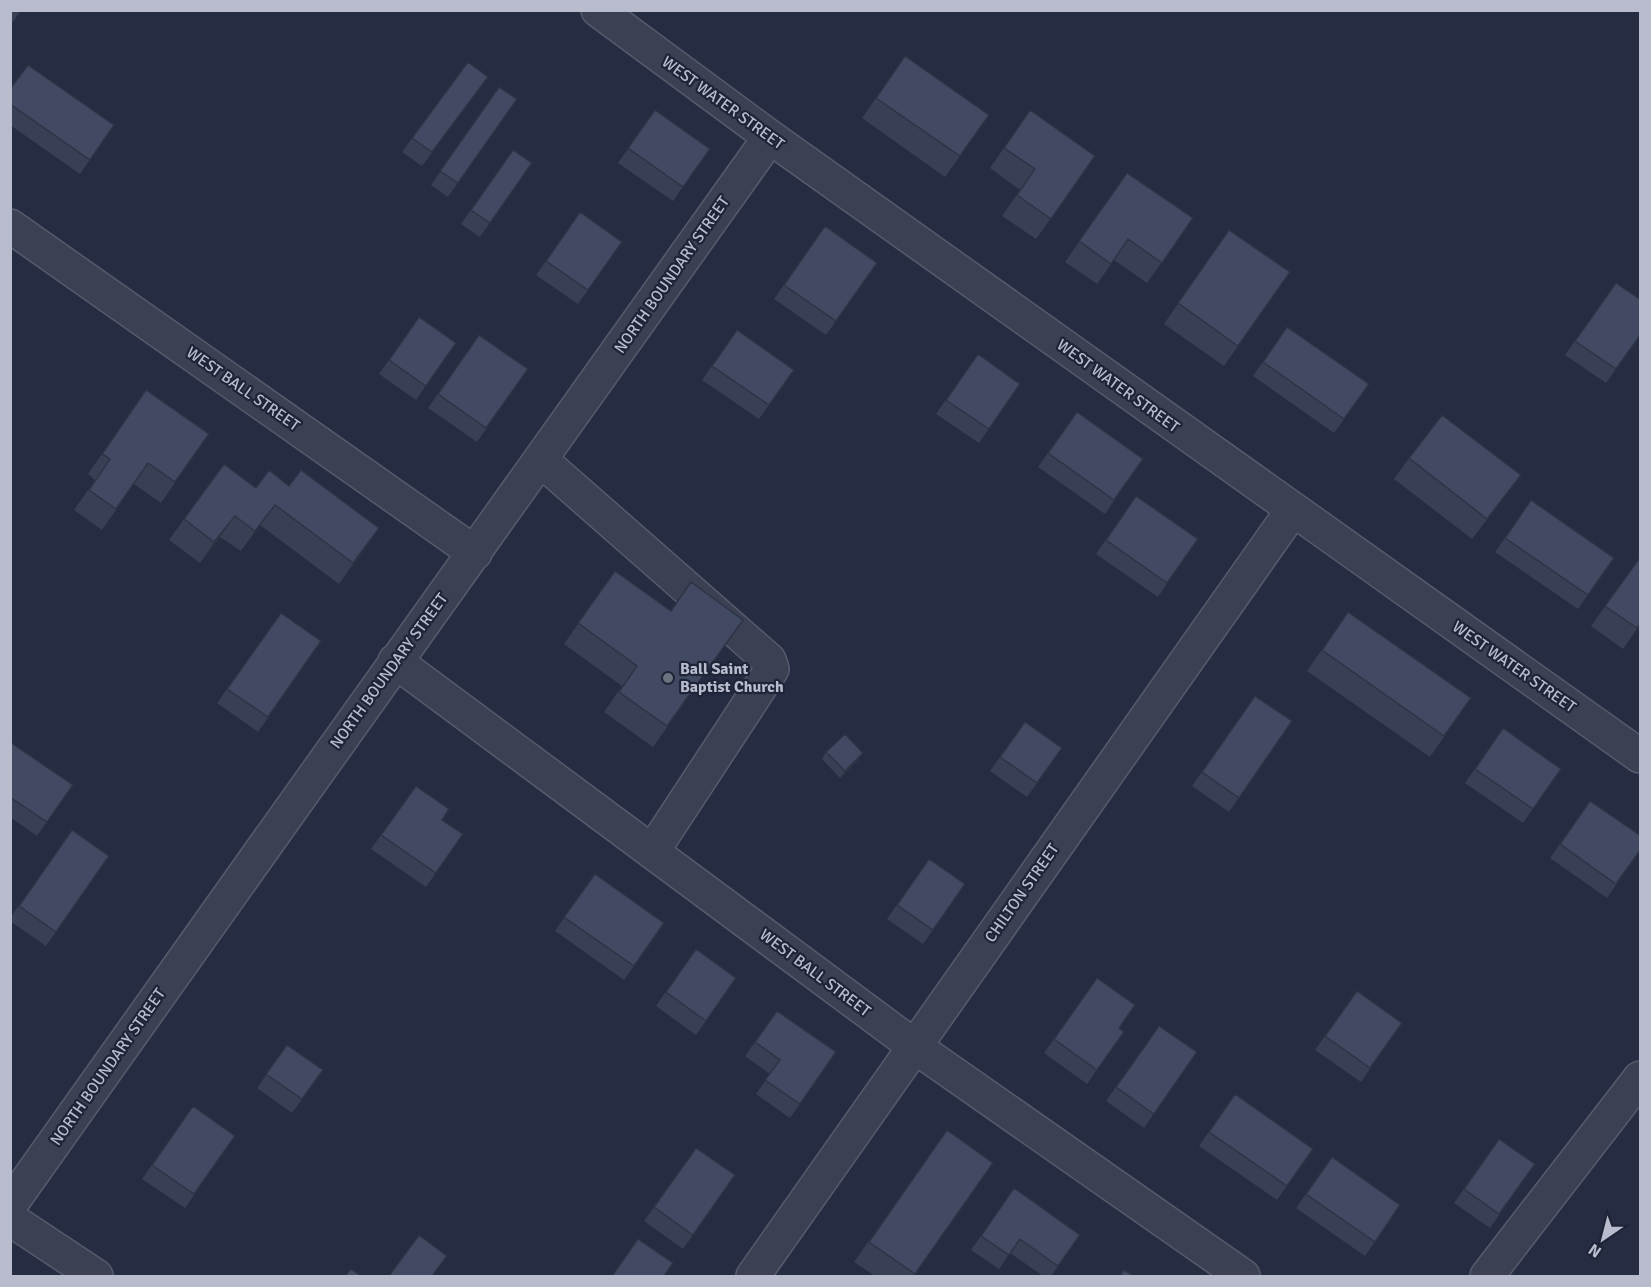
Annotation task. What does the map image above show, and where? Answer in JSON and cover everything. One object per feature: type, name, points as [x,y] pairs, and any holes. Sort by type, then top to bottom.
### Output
[{"type":"street","name":"WEST WATER STREET","points":[[598,10],[770,137],[1292,511],[1641,756]]},
{"type":"street","name":"NORTH BOUNDARY STREET","points":[[10,1205],[770,137]]},
{"type":"street","name":"WEST BALL STREET","points":[[10,226],[475,553]]},
{"type":"street","points":[[541,460],[769,660],[772,669],[652,852]]},
{"type":"street","name":"CHILTON STREET","points":[[753,1276],[1292,511]]},
{"type":"street","name":"WEST BALL STREET","points":[[395,661],[914,1046],[1243,1276]]},
{"type":"street","points":[[1487,1276],[1641,1078]]},
{"type":"street","points":[[10,1220],[96,1276]]},
{"type":"building","points":[[905,56],[989,115],[960,156],[876,98]]},
{"type":"building","points":[[468,62],[488,77],[432,152],[412,138]]},
{"type":"building","points":[[28,65],[114,125],[90,160],[10,104],[10,89]]},
{"type":"building","points":[[499,87],[517,99],[458,183],[440,171]]},
{"type":"building","points":[[655,110],[710,149],[683,187],[628,148]]},
{"type":"building","points":[[1030,110],[1095,156],[1051,219],[1017,195],[1035,169],[1004,148]]},
{"type":"building","points":[[513,150],[532,163],[490,223],[471,210]]},
{"type":"building","points":[[1127,173],[1193,218],[1162,263],[1128,239],[1111,264],[1079,241]]},
{"type":"building","points":[[580,212],[622,242],[588,290],[546,261]]},
{"type":"building","points":[[825,226],[877,263],[836,321],[784,285]]},
{"type":"building","points":[[1229,230],[1290,272],[1238,346],[1178,303]]},
{"type":"building","points":[[1616,283],[1641,300],[1641,334],[1616,369],[1575,341]]},
{"type":"building","points":[[419,317],[456,343],[426,386],[389,360]]},
{"type":"building","points":[[1287,327],[1369,384],[1344,419],[1263,362]]},
{"type":"building","points":[[737,330],[794,370],[769,405],[712,366]]},
{"type":"building","points":[[479,335],[528,369],[486,428],[438,394]]},
{"type":"building","points":[[978,354],[1020,384],[989,429],[946,400]]},
{"type":"building","points":[[146,390],[209,434],[175,482],[148,463],[116,509],[89,490],[110,459],[102,454]]},
{"type":"building","points":[[1077,412],[1143,459],[1114,500],[1048,453]]},
{"type":"building","points":[[1442,415],[1521,475],[1487,519],[1409,458]]},
{"type":"building","points":[[224,464],[256,488],[269,470],[289,486],[301,470],[379,528],[353,563],[275,505],[255,531],[235,516],[214,542],[184,519]]},
{"type":"building","points":[[1136,496],[1198,539],[1167,583],[1106,540]]},
{"type":"building","points":[[1531,500],[1614,558],[1588,595],[1505,538]]},
{"type":"building","points":[[1641,556],[1641,623],[1637,628],[1605,606]]},
{"type":"building","points":[[615,571],[671,611],[691,582],[743,620],[667,726],[619,692],[637,666],[578,623]]},
{"type":"building","points":[[1348,612],[1471,698],[1444,736],[1322,650]]},
{"type":"building","points":[[281,613],[321,641],[268,717],[227,689]]},
{"type":"building","points":[[1255,696],[1292,721],[1239,798],[1202,772]]},
{"type":"building","points":[[1025,722],[1062,748],[1037,783],[1000,757]]},
{"type":"building","points":[[1503,728],[1561,769],[1533,809],[1475,769]]},
{"type":"building","points":[[845,734],[863,753],[845,771],[826,752]]},
{"type":"building","points":[[10,742],[73,785],[47,822],[10,797]]},
{"type":"building","points":[[416,786],[449,809],[442,820],[463,834],[436,873],[381,835]]},
{"type":"building","points":[[1590,801],[1641,836],[1641,849],[1616,884],[1560,844]]},
{"type":"building","points":[[72,830],[109,856],[56,932],[19,906]]},
{"type":"building","points":[[929,859],[965,884],[933,930],[897,905]]},
{"type":"building","points":[[595,874],[664,923],[634,966],[564,917]]},
{"type":"building","points":[[696,949],[736,978],[706,1021],[666,992]]},
{"type":"building","points":[[1097,978],[1135,1005],[1119,1028],[1124,1032],[1097,1070],[1054,1039]]},
{"type":"building","points":[[1357,991],[1402,1023],[1370,1068],[1325,1036]]},
{"type":"building","points":[[777,1011],[836,1052],[800,1104],[765,1080],[780,1060],[755,1042]]},
{"type":"building","points":[[1159,1026],[1197,1052],[1154,1114],[1116,1087]]},
{"type":"building","points":[[287,1045],[323,1070],[302,1099],[266,1074]]},
{"type":"building","points":[[1235,1094],[1313,1149],[1287,1186],[1209,1132]]},
{"type":"building","points":[[193,1106],[235,1136],[194,1194],[152,1165]]},
{"type":"building","points":[[947,1130],[993,1163],[915,1274],[869,1242]]},
{"type":"building","points":[[1499,1139],[1535,1164],[1499,1214],[1464,1189]]},
{"type":"building","points":[[696,1148],[735,1175],[693,1235],[654,1207]]},
{"type":"building","points":[[1332,1157],[1400,1205],[1375,1242],[1306,1194]]},
{"type":"building","points":[[1014,1188],[1080,1235],[1058,1266],[1020,1239],[1009,1255],[981,1236]]},
{"type":"building","points":[[419,1235],[447,1256],[432,1276],[389,1276]]},
{"type":"building","points":[[638,1239],[673,1263],[664,1276],[612,1276]]},
{"type":"building","points":[[351,1269],[361,1276],[345,1276]]},
{"type":"building","points":[[1124,1270],[1133,1276],[1120,1276]]},
{"type":"place","name":"Ball Saint Baptist Church","points":[[668,678]]}]
